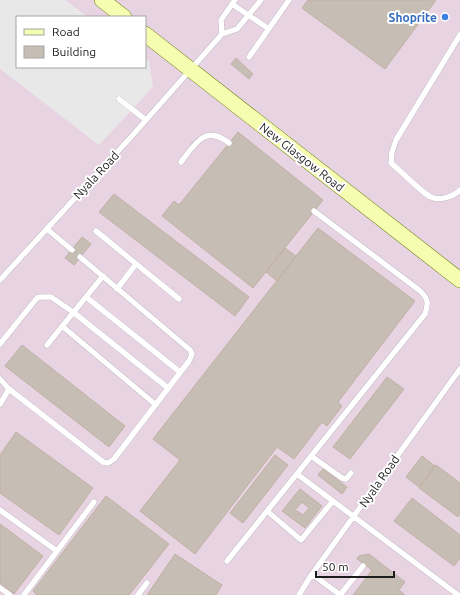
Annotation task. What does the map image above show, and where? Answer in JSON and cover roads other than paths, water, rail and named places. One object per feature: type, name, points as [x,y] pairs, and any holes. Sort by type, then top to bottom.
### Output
[{"type":"street","points":[[102,0],[123,16]]},
{"type":"street","name":"New Glasgow Road","points":[[146,35],[460,280]]},
{"type":"lane","points":[[261,0],[249,15],[237,29],[222,34],[221,20],[234,2],[249,15],[269,29]]},
{"type":"lane","points":[[249,57],[289,0]]},
{"type":"lane","name":"Nyala Road","points":[[0,280],[222,34]]},
{"type":"lane","points":[[460,35],[396,140],[392,152],[391,163],[430,197],[438,199],[445,198],[458,193],[460,190]]},
{"type":"lane","points":[[119,99],[146,120]]},
{"type":"lane","points":[[181,162],[199,140],[204,137],[214,135],[221,137],[229,143]]},
{"type":"lane","points":[[226,560],[425,314],[428,306],[426,296],[420,290],[314,211]]},
{"type":"lane","points":[[47,229],[72,250]]},
{"type":"lane","points":[[96,231],[179,298]]},
{"type":"lane","points":[[0,379],[9,389],[103,462],[108,463],[114,459],[192,356],[190,350],[80,257]]},
{"type":"lane","points":[[117,289],[136,264]]},
{"type":"lane","points":[[47,345],[103,276]]},
{"type":"lane","points":[[0,344],[37,298],[50,297],[74,312],[168,388]]},
{"type":"lane","points":[[86,297],[180,372]]},
{"type":"lane","points":[[62,326],[156,405]]},
{"type":"lane","name":"Nyala Road","points":[[299,595],[312,574],[460,369]]},
{"type":"lane","points":[[0,404],[9,389]]},
{"type":"lane","points":[[311,456],[342,478],[346,479],[351,473]]},
{"type":"lane","points":[[297,474],[458,595]]},
{"type":"lane","points":[[267,510],[301,540],[333,501]]},
{"type":"lane","points":[[24,595],[94,502]]},
{"type":"lane","points":[[0,510],[57,551]]},
{"type":"lane","points":[[312,574],[341,594],[363,566]]},
{"type":"lane","points":[[138,595],[147,583]]},
{"type":"lane","points":[[0,588],[10,595]]},
{"type":"place","name":"Shoprite","points":[[445,17]]}]
